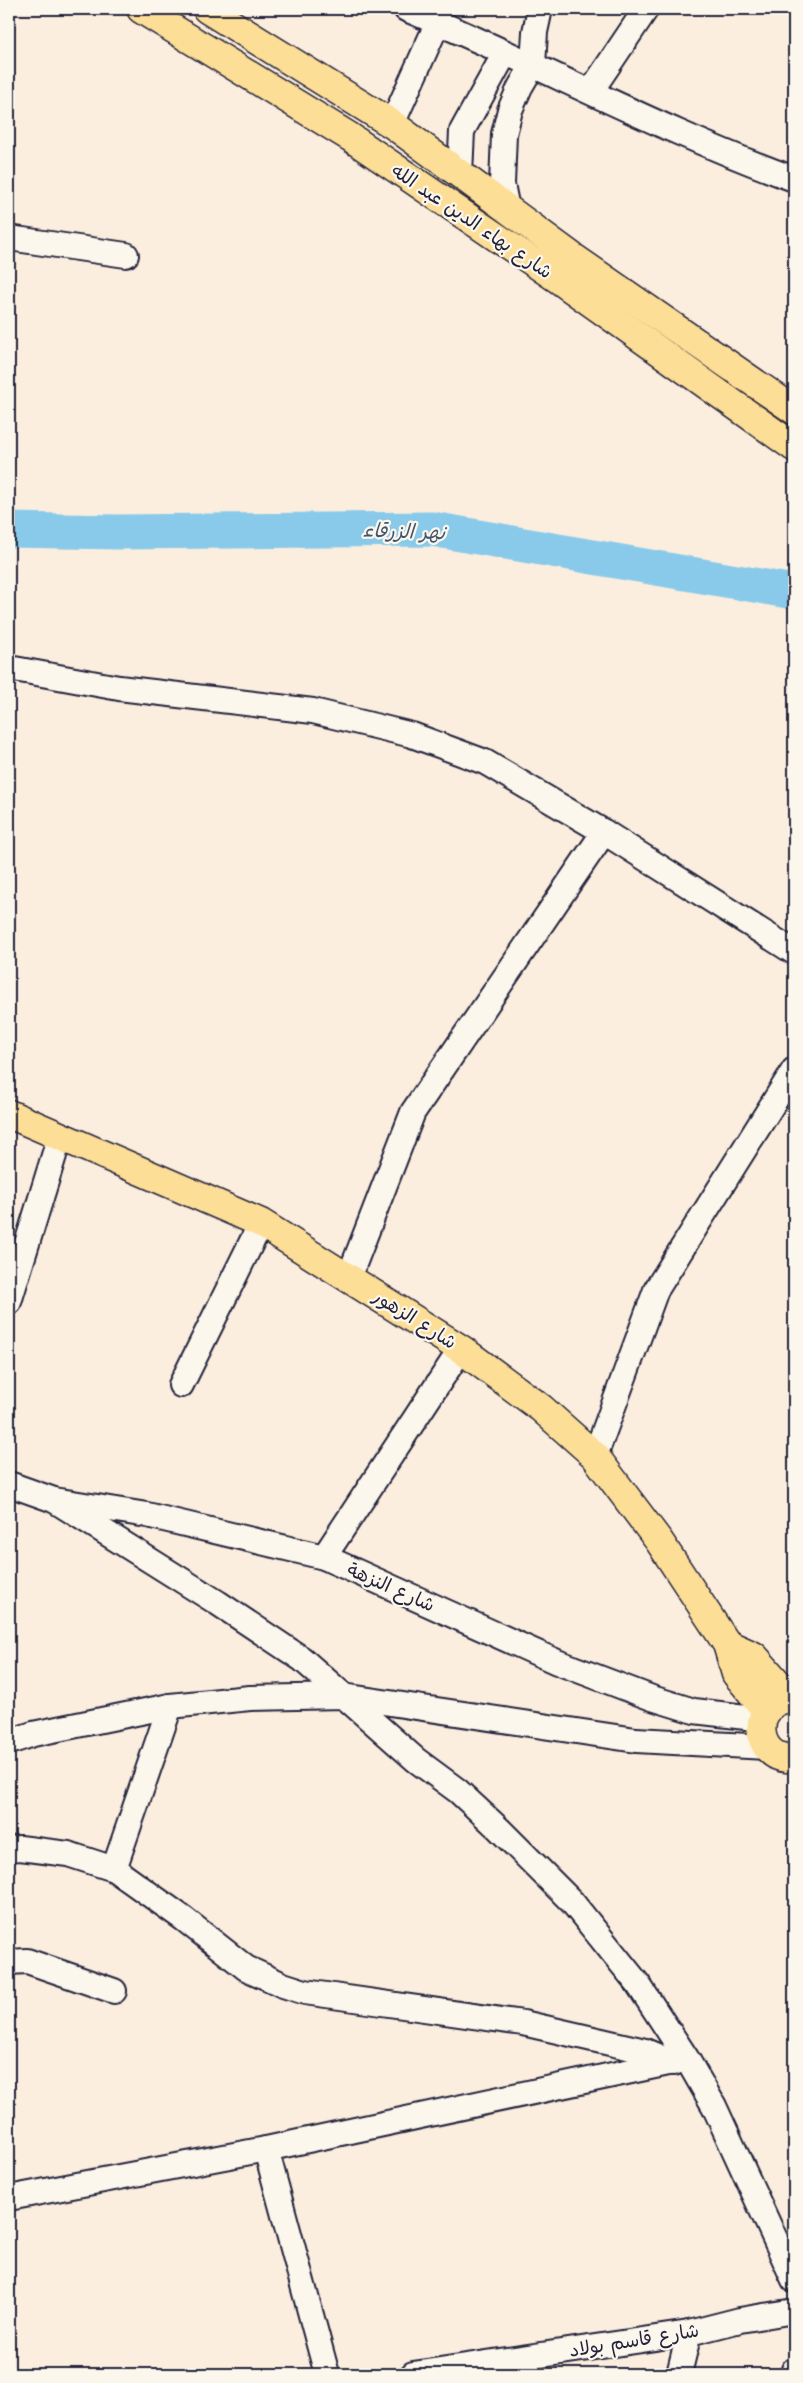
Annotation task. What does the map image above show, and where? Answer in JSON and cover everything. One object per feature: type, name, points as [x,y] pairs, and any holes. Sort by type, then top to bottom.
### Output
[{"type":"main road","name":"شارع بهاء الدين عبد الله","points":[[141,9],[794,410]]},
{"type":"main road","name":"شارع بهاء الدين عبد الله","points":[[207,9],[392,124],[507,209],[566,269],[794,447]]},
{"type":"main road","name":"شارع الزهور","points":[[9,1114],[261,1223],[461,1349],[541,1408],[595,1456],[659,1540],[727,1644],[736,1674],[765,1715]]},
{"type":"main road","points":[[727,1644],[754,1656],[793,1698],[774,1704],[765,1715],[761,1728],[762,1738],[767,1747],[782,1757],[794,1758]]},
{"type":"street","points":[[406,9],[591,91],[647,119],[743,160],[794,179]]},
{"type":"street","points":[[507,209],[502,184],[504,134],[513,102],[533,65],[535,32],[540,9]]},
{"type":"street","points":[[591,91],[646,9]]},
{"type":"street","points":[[392,124],[438,22]]},
{"type":"street","points":[[460,174],[462,131],[505,53]]},
{"type":"street","points":[[9,238],[126,255]]},
{"type":"street","points":[[9,668],[119,688],[313,711],[412,735],[485,762],[604,832],[794,952]]},
{"type":"street","points":[[349,1277],[413,1112],[604,832]]},
{"type":"street","points":[[595,1456],[656,1290],[794,1070]]},
{"type":"street","points":[[9,1302],[60,1136]]},
{"type":"street","points":[[181,1385],[261,1223]]},
{"type":"street","points":[[324,1556],[461,1349]]},
{"type":"street","name":"شارع النزهة","points":[[9,1484],[54,1500],[147,1515],[324,1556],[557,1662],[652,1698],[694,1711],[765,1715]]},
{"type":"street","points":[[54,1500],[218,1603],[294,1654],[416,1760],[458,1791],[506,1835],[572,1902],[638,1984],[680,2061],[714,2106],[794,2280]]},
{"type":"street","points":[[9,1742],[33,1734],[170,1706],[250,1698],[343,1696],[636,1740],[767,1747]]},
{"type":"street","points":[[114,1869],[170,1706]]},
{"type":"street","points":[[9,1849],[20,1848],[68,1854],[114,1869],[184,1919],[246,1968],[283,1985],[305,1992],[523,2023],[680,2061]]},
{"type":"street","points":[[9,1962],[27,1961],[114,1992]]},
{"type":"street","points":[[9,2198],[266,2149],[680,2061]]},
{"type":"street","points":[[266,2149],[327,2374]]},
{"type":"street","name":"شارع قاسم بولاد","points":[[413,2374],[689,2333],[740,2320],[794,2311]]},
{"type":"street","points":[[679,2374],[689,2333]]},
{"type":"street","points":[[793,2374],[794,2370]]},
{"type":"waterway","name":"نهر الزرقاء","points":[[9,530],[118,532],[432,529],[794,592]]}]
